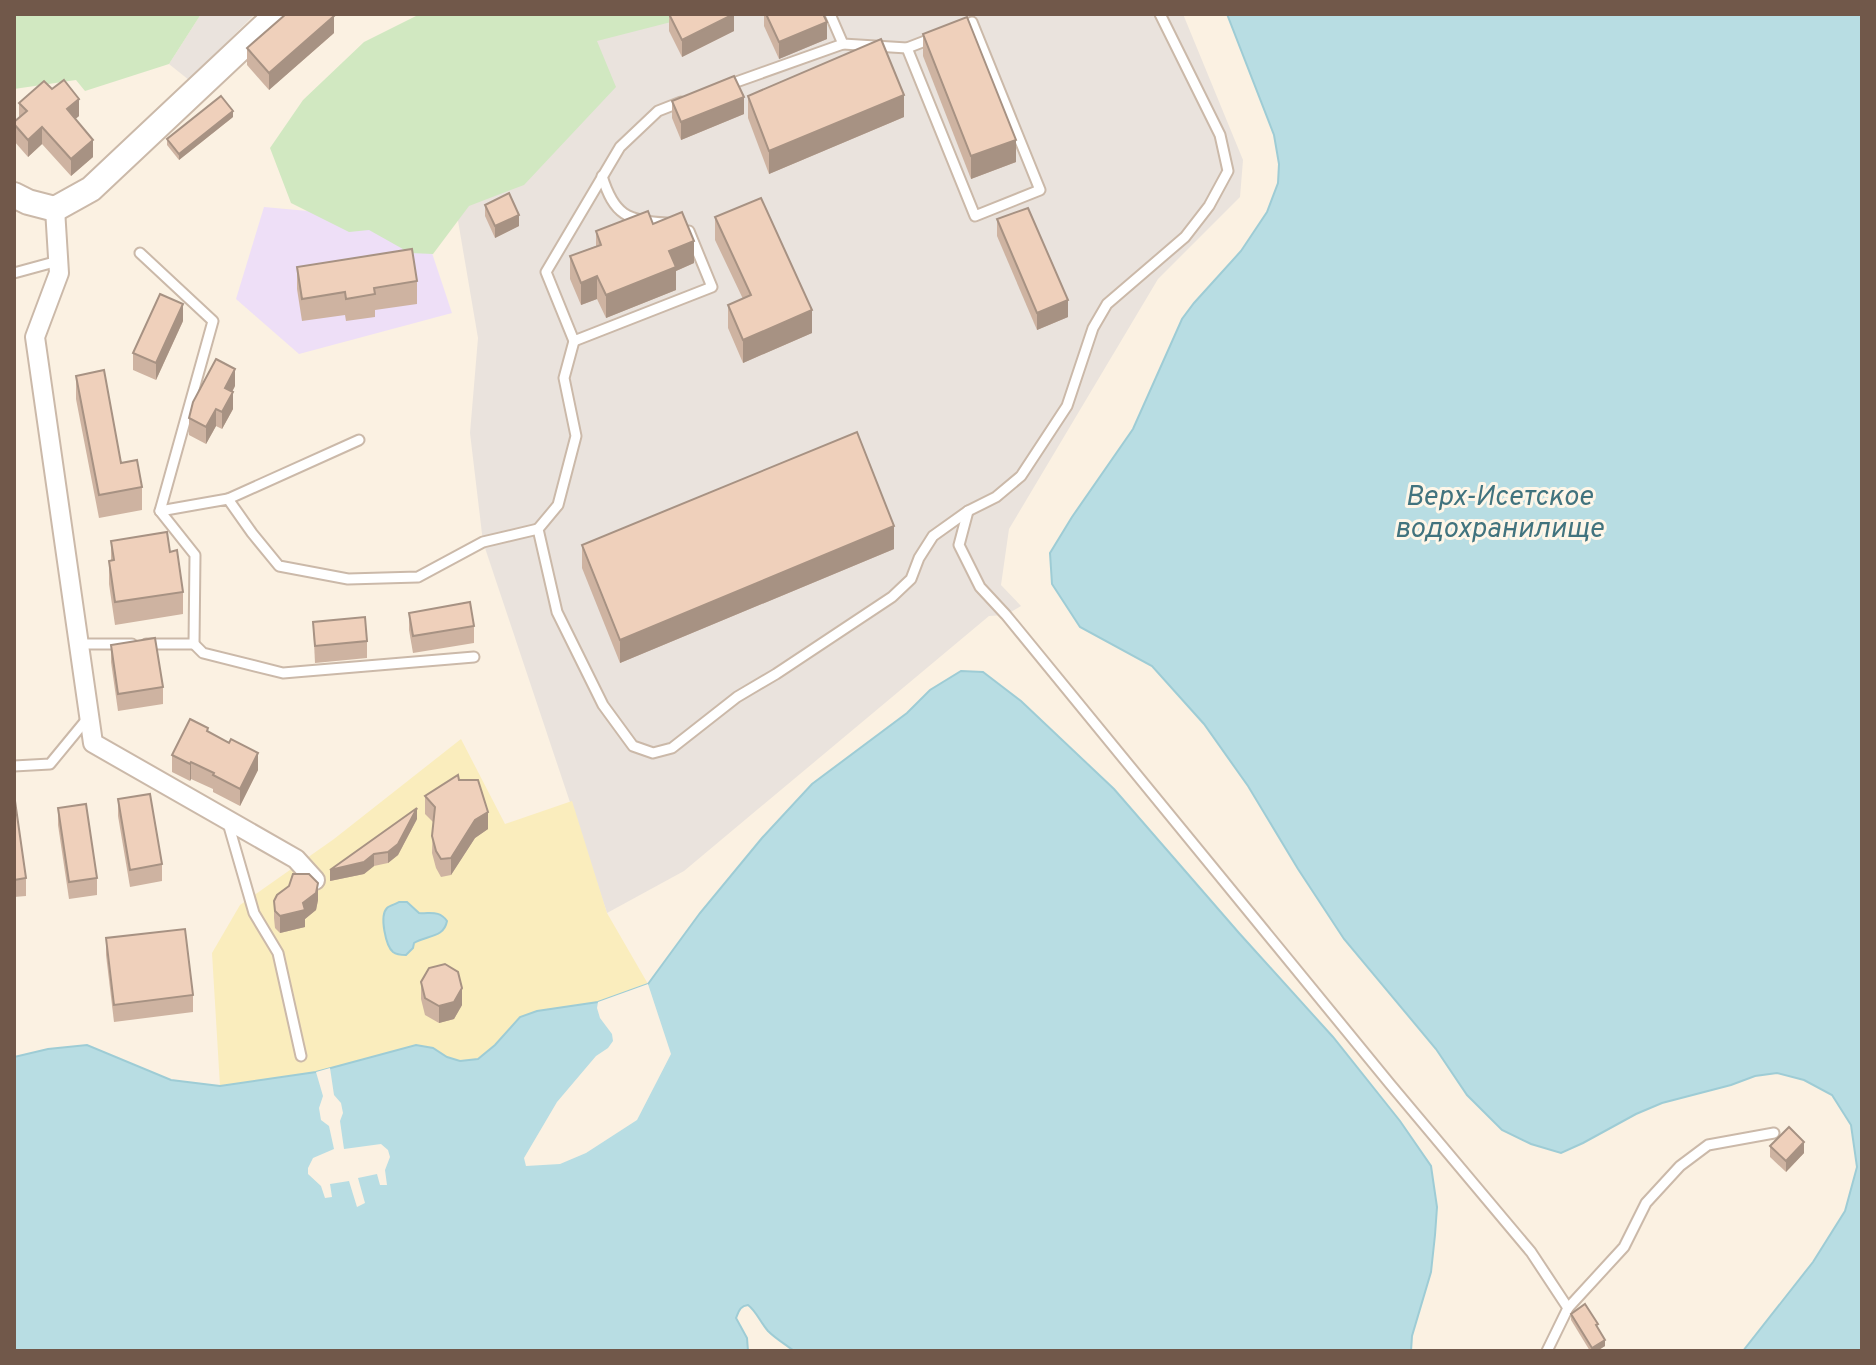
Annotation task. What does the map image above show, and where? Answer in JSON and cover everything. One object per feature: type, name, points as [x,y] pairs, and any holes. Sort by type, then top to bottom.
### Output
[{"type":"street","points":[[14,195],[55,209],[91,189],[277,14]]},
{"type":"street","points":[[55,209],[59,273],[35,337],[93,743],[296,859],[315,880]]},
{"type":"lane","points":[[830,14],[843,44]]},
{"type":"lane","points":[[538,529],[557,612],[603,705],[633,746],[653,753],[672,748],[737,697],[892,597],[911,579],[919,558],[933,536],[968,511],[996,497],[1021,476],[1067,406],[1093,328],[1107,304],[1185,237],[1209,206],[1228,171],[1220,135],[1160,14]]},
{"type":"lane","points":[[716,90],[843,44],[907,48],[972,22],[1040,190],[975,216],[907,48]]},
{"type":"lane","points":[[228,499],[279,566],[348,579],[418,577],[483,542],[538,529],[558,505],[576,436],[564,378],[574,341],[546,272],[620,147],[658,111],[687,100]]},
{"type":"lane","points":[[602,176],[608,196],[619,212],[650,222],[674,224]]},
{"type":"lane","points":[[574,341],[712,287],[686,224]]},
{"type":"lane","points":[[140,253],[213,321],[160,511]]},
{"type":"lane","points":[[14,273],[58,261]]},
{"type":"lane","points":[[160,511],[228,499],[359,440]]},
{"type":"lane","points":[[160,511],[195,555],[194,644]]},
{"type":"lane","points":[[968,511],[959,545],[980,587],[1531,1252],[1568,1308]]},
{"type":"lane","points":[[79,644],[194,644],[203,653],[283,673],[474,657]]},
{"type":"lane","points":[[14,766],[50,764],[89,716]]},
{"type":"lane","points":[[227,820],[254,913],[278,953],[301,1056]]},
{"type":"lane","points":[[1547,1351],[1568,1308],[1624,1247],[1646,1203],[1680,1166],[1708,1145],[1774,1133]]},
{"type":"shaded area","points":[[201,14],[255,14],[189,80],[169,64]]},
{"type":"shaded area","points":[[688,14],[1183,14],[1243,160],[1240,197],[1158,279],[1009,529],[1001,585],[1021,606],[1006,615],[989,616],[684,871],[607,913],[483,542],[470,433],[478,338],[456,209],[561,22]]},
{"type":"shaded area","points":[[264,207],[341,214],[424,229],[452,313],[299,354],[236,299]]},
{"type":"green space","points":[[14,14],[201,14],[169,64],[85,91],[76,80],[14,89]]},
{"type":"green space","points":[[420,14],[688,14],[675,21],[597,41],[616,87],[524,185],[469,206],[433,254],[410,253],[369,230],[349,232],[291,203],[270,148],[303,100],[364,42]]},
{"type":"sand","points":[[461,739],[505,824],[572,801],[607,913],[648,984],[598,1002],[537,1011],[508,1030],[478,1059],[460,1061],[433,1048],[416,1045],[316,1072],[220,1086],[212,953],[240,905],[334,839]]},
{"type":"water","name":"Верх-Исетское водохранилище","points":[[1227,14],[1862,14],[1862,1351],[1743,1351],[1813,1262],[1845,1211],[1857,1167],[1851,1125],[1832,1095],[1804,1080],[1777,1073],[1755,1076],[1662,1103],[1561,1153],[1531,1144],[1502,1130],[1467,1095],[1436,1049],[1344,939],[1248,786],[1204,724],[1152,666],[1080,627],[1052,584],[1050,553],[1133,429],[1182,319],[1241,251],[1267,212],[1278,183],[1279,164],[1274,135]]},
{"type":"water","points":[[961,671],[983,672],[1021,701],[1114,789],[1333,1037],[1400,1121],[1431,1166],[1437,1207],[1431,1272],[1412,1336],[1411,1351],[794,1351],[768,1331],[748,1305],[741,1308],[736,1318],[747,1338],[748,1351],[14,1351],[14,1057],[87,1045],[171,1080],[220,1086],[316,1072],[416,1045],[433,1048],[460,1061],[478,1059],[520,1017],[537,1011],[598,1002],[648,984],[700,913],[812,784],[907,713],[930,690]]},
{"type":"water","points":[[399,902],[407,902],[419,913],[438,914],[447,921],[442,930],[414,943],[406,955],[393,952],[384,931],[385,912]]},
{"type":"pier","points":[[648,984],[671,1054],[637,1120],[586,1153],[560,1164],[526,1166],[524,1158],[557,1102],[613,1041],[612,1034],[600,1018],[598,1002]]},
{"type":"pier","points":[[330,1068],[334,1095],[341,1103],[343,1113],[340,1121],[344,1149],[381,1144],[390,1157],[385,1170],[387,1185],[380,1185],[377,1174],[358,1178],[365,1203],[357,1207],[349,1181],[330,1184],[332,1197],[325,1198],[321,1186],[308,1174],[313,1158],[334,1149],[329,1126],[321,1120],[319,1108],[323,1096],[316,1072]]},
{"type":"building","points":[[286,14],[334,16],[269,73],[247,48]]},
{"type":"building","points":[[669,14],[734,14],[682,40]]},
{"type":"building","points":[[766,14],[823,14],[827,22],[779,42]]},
{"type":"building","points":[[967,17],[1016,140],[971,156],[923,34]]},
{"type":"building","points":[[881,39],[904,95],[769,151],[748,96]]},
{"type":"building","points":[[734,76],[744,97],[681,122],[672,101]]},
{"type":"building","points":[[64,80],[79,99],[67,109],[93,140],[71,159],[42,127],[28,140],[14,124],[27,111],[19,103],[44,81],[52,89]]},
{"type":"building","points":[[221,96],[233,111],[179,154],[167,139]]},
{"type":"building","points":[[509,193],[519,215],[495,226],[485,205]]},
{"type":"building","points":[[761,198],[812,310],[743,340],[728,305],[751,295],[715,217]]},
{"type":"building","points":[[1028,208],[1068,300],[1037,313],[997,219]]},
{"type":"building","points":[[648,211],[653,224],[682,212],[694,241],[669,251],[676,267],[606,295],[597,276],[581,283],[570,256],[601,245],[596,231]]},
{"type":"building","points":[[412,249],[417,281],[374,288],[375,294],[346,299],[345,292],[302,299],[297,267]]},
{"type":"building","points":[[160,294],[183,304],[156,363],[133,353]]},
{"type":"building","points":[[216,359],[235,369],[225,388],[233,392],[222,412],[216,409],[206,427],[189,418],[193,402]]},
{"type":"building","points":[[104,370],[121,463],[137,460],[142,487],[99,495],[76,376]]},
{"type":"building","points":[[857,432],[894,526],[620,640],[582,545]]},
{"type":"building","points":[[167,532],[170,552],[177,550],[183,592],[115,602],[109,561],[114,560],[111,541]]},
{"type":"building","points":[[470,602],[474,626],[413,636],[409,613]]},
{"type":"building","points":[[365,617],[367,641],[315,646],[313,622]]},
{"type":"building","points":[[155,638],[163,687],[118,694],[111,645]]},
{"type":"building","points":[[190,719],[229,743],[231,739],[258,753],[240,789],[214,773],[172,755]]},
{"type":"building","points":[[458,775],[459,780],[478,780],[488,812],[475,820],[451,858],[441,859],[432,836],[435,807],[425,796]]},
{"type":"building","points":[[14,794],[26,878],[14,880]]},
{"type":"building","points":[[150,794],[162,864],[130,870],[118,799]]},
{"type":"building","points":[[86,804],[97,878],[69,882],[58,808]]},
{"type":"building","points":[[417,808],[398,844],[388,852],[374,854],[364,862],[330,870]]},
{"type":"building","points":[[293,874],[309,874],[318,883],[316,893],[303,903],[305,910],[280,916],[275,911],[274,901],[289,886]]},
{"type":"building","points":[[185,929],[193,995],[114,1005],[106,938]]},
{"type":"building","points":[[445,964],[458,972],[462,988],[454,1002],[439,1006],[425,998],[421,982],[429,968]]},
{"type":"building","points":[[1789,1127],[1804,1142],[1786,1161],[1770,1146]]},
{"type":"building","points":[[1585,1304],[1605,1340],[1592,1348],[1571,1314]]}]
